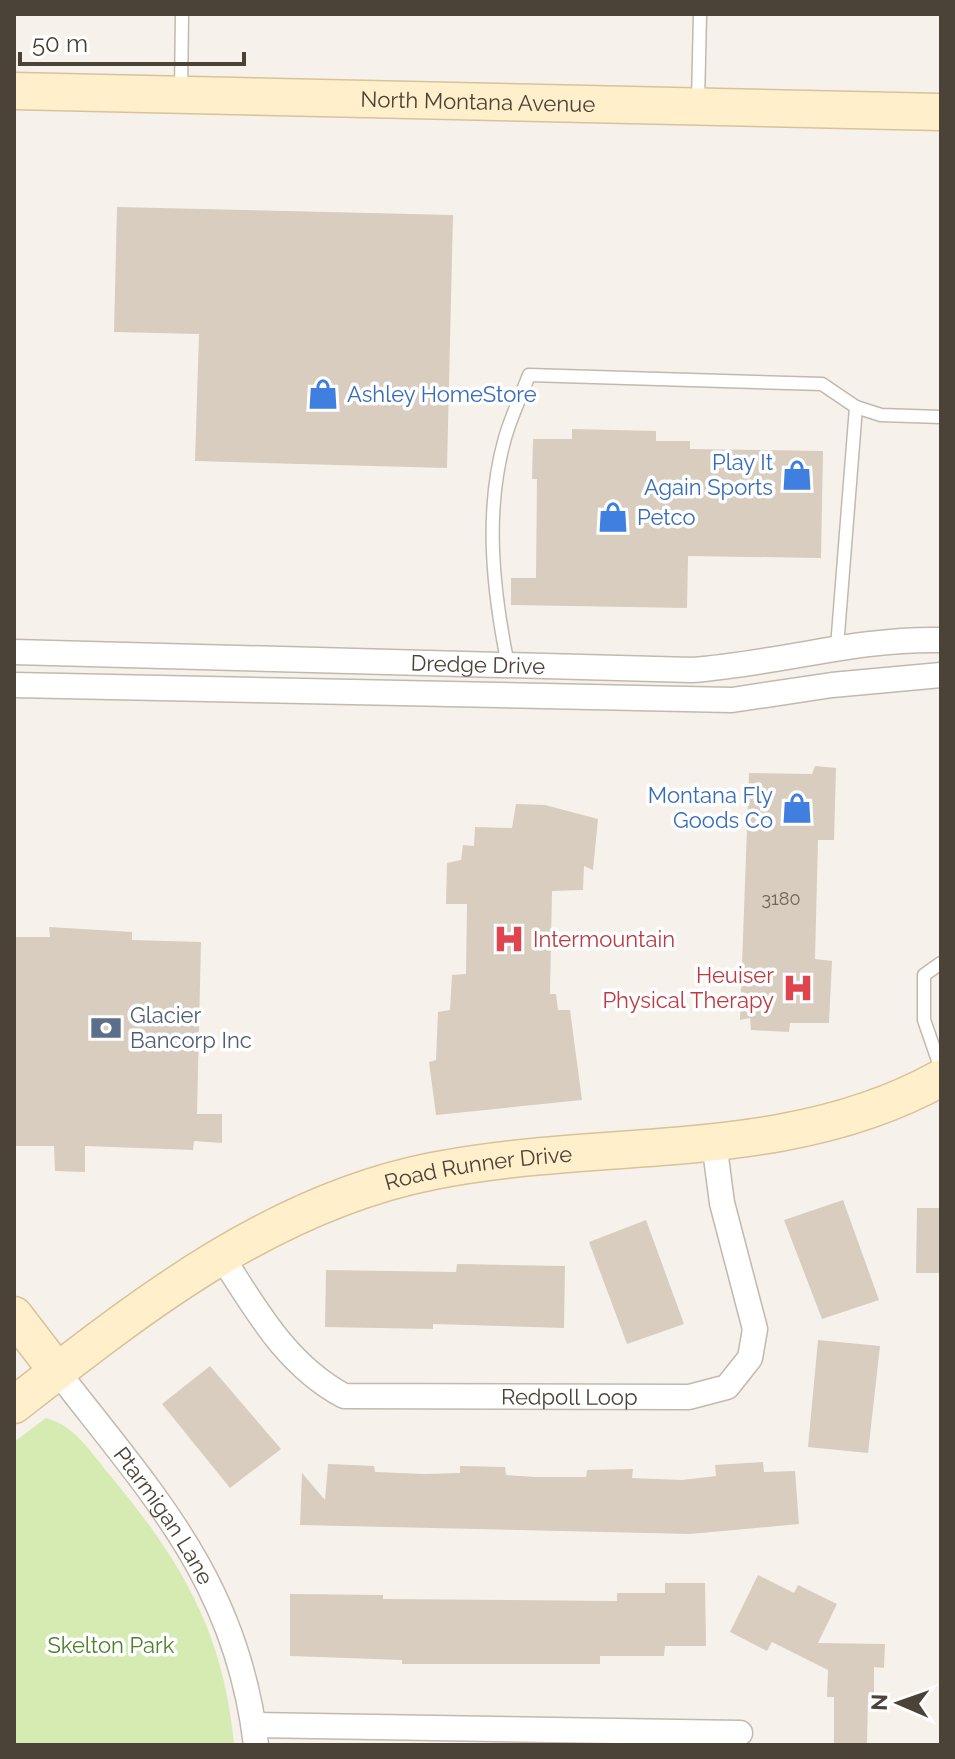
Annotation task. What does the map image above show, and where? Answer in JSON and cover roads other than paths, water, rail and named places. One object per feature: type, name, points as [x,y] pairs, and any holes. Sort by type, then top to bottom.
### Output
[{"type":"street","name":"North Montana Avenue","points":[[14,91],[941,112]]},
{"type":"street","name":"Dredge Drive","points":[[14,652],[692,670],[752,665],[837,647],[941,640]]},
{"type":"street","name":"Dredge Drive","points":[[14,685],[732,700],[832,685],[941,675]]},
{"type":"street","name":"Road Runner Drive","points":[[14,1405],[220,1254],[286,1220],[345,1196],[433,1170],[512,1159],[714,1142],[832,1124],[881,1107],[941,1078]]},
{"type":"street","name":"Redpoll Loop","points":[[220,1254],[283,1350],[315,1380],[344,1396],[689,1397],[727,1387],[750,1358],[755,1329],[722,1203],[714,1142]]},
{"type":"street","name":"Ptarmigan Lane","points":[[14,1315],[177,1526],[207,1577],[234,1642],[255,1735]]},
{"type":"street","points":[[255,1735],[740,1733]]},
{"type":"lane","points":[[181,95],[182,14]]},
{"type":"lane","points":[[698,105],[700,14]]},
{"type":"lane","points":[[508,665],[495,601],[493,511],[504,439],[529,375],[822,384],[856,407],[881,415],[941,417]]},
{"type":"lane","points":[[837,647],[856,407]]},
{"type":"lane","points":[[941,963],[924,975],[924,1020],[941,1069]]},
{"type":"place","name":"Ashley HomeStore","points":[[323,394]]},
{"type":"place","name":"Play It Again Sports","points":[[797,475]]},
{"type":"place","name":"Petco","points":[[613,517]]},
{"type":"place","name":"Montana Fly Goods Co","points":[[797,808]]},
{"type":"place","name":"Intermountain","points":[[509,939]]},
{"type":"place","name":"Heuiser Physical Therapy","points":[[798,988]]},
{"type":"place","name":"Glacier Bancorp Inc","points":[[106,1028]]},
{"type":"park label","name":"Skelton Park","points":[[111,1645]]}]
